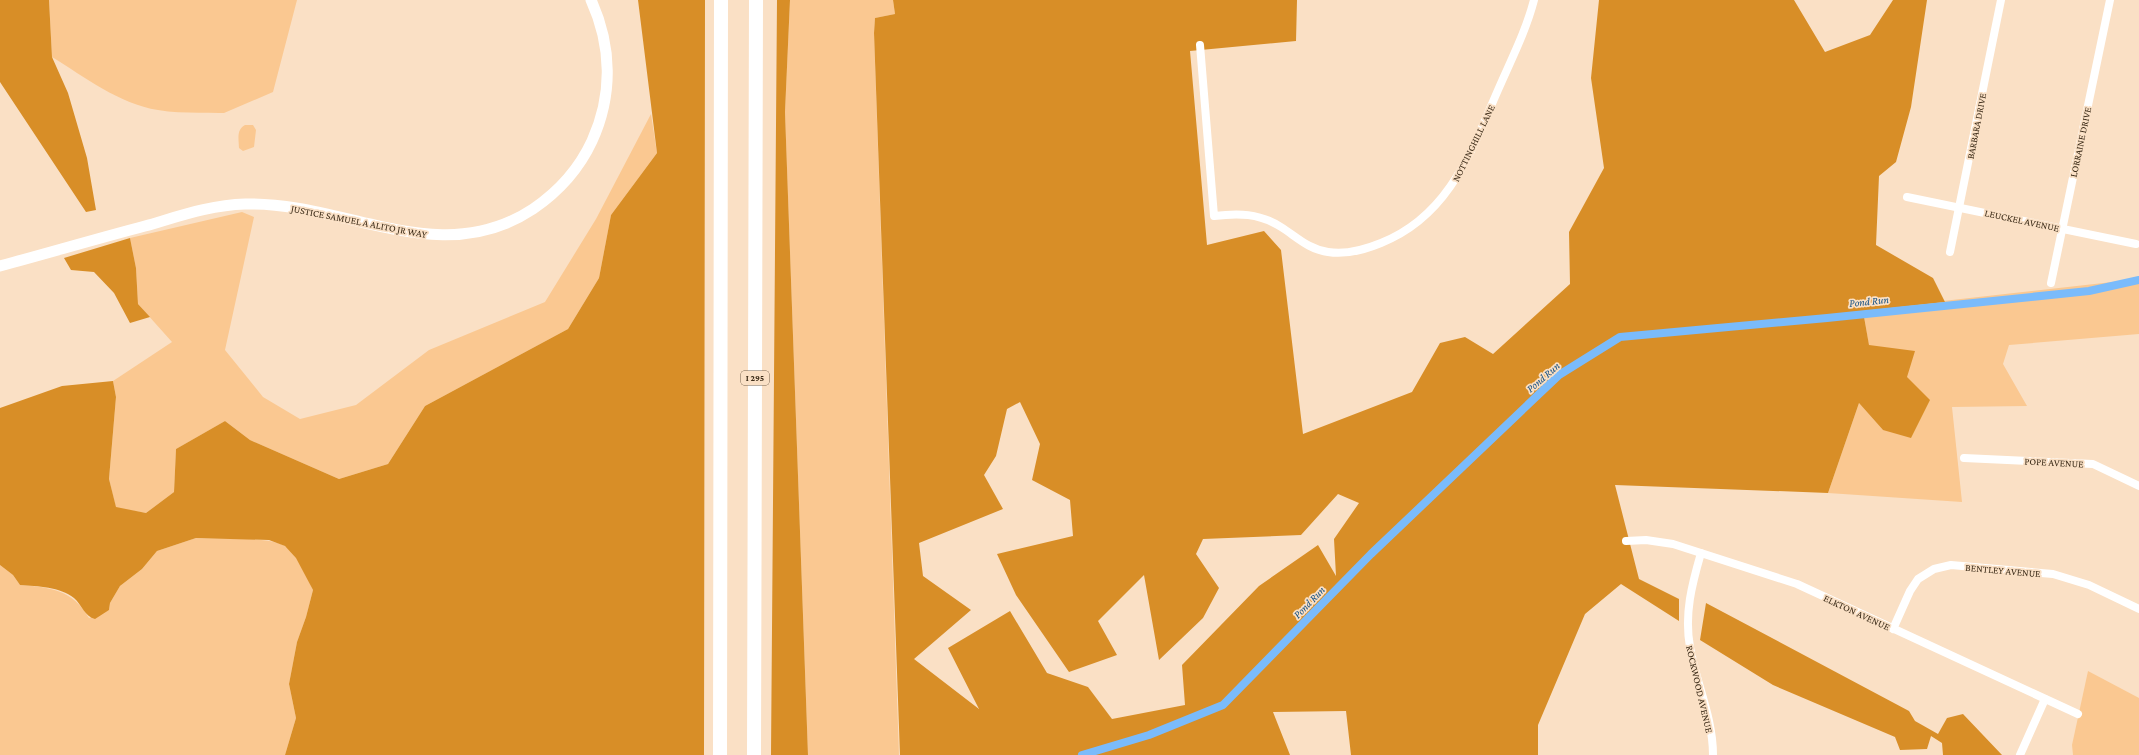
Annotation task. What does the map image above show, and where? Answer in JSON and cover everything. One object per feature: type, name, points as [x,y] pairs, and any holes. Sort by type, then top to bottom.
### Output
[{"type":"highway","points":[[720,755],[721,0]]},
{"type":"highway","name":"I 295","points":[[754,755],[756,0]]},
{"type":"street","name":"JUSTICE SAMUEL A ALITO JR WAY","points":[[0,266],[205,209],[237,204],[284,206],[413,233],[440,236],[477,232],[512,221],[537,206],[557,190],[581,162],[597,131],[605,101],[608,67],[603,33],[591,0]]},
{"type":"street","name":"NOTTINGHILL LANE","points":[[1200,44],[1214,216],[1235,213],[1261,217],[1277,224],[1303,243],[1315,249],[1328,252],[1354,252],[1388,240],[1414,225],[1439,203],[1451,188],[1460,173],[1489,111],[1524,31],[1534,0]]},
{"type":"street","name":"BARBARA DRIVE","points":[[1950,252],[2001,0]]},
{"type":"street","name":"LORRAINE DRIVE","points":[[2051,284],[2110,0]]},
{"type":"street","name":"LEUCKEL AVENUE","points":[[1907,197],[2136,244]]},
{"type":"street","name":"POPE AVENUE","points":[[1964,458],[2094,464],[2139,486]]},
{"type":"street","name":"ELKTON AVENUE","points":[[1626,541],[1658,541],[1701,553],[1797,584],[2078,714]]},
{"type":"street","name":"ROCKWOOD AVENUE","points":[[1701,553],[1690,596],[1688,629],[1693,660],[1710,722],[1713,755]]},
{"type":"street","name":"BENTLEY AVENUE","points":[[1893,629],[1910,591],[1918,579],[1934,569],[1951,565],[2059,575],[2089,584],[2139,609]]},
{"type":"street","points":[[2020,755],[2045,699]]},
{"type":"shaded area","points":[[0,0],[49,0],[52,57],[68,93],[87,158],[96,210],[86,212],[0,82]]},
{"type":"shaded area","points":[[49,0],[297,0],[273,92],[224,113],[219,113],[173,112],[144,107],[103,89],[52,57]]},
{"type":"shaded area","points":[[638,0],[705,0],[704,755],[285,755],[296,718],[289,684],[297,642],[306,617],[313,590],[296,558],[285,546],[269,540],[196,538],[157,551],[142,569],[120,586],[110,603],[109,610],[95,619],[89,616],[77,601],[68,594],[56,589],[20,585],[13,575],[0,565],[0,408],[62,386],[113,381],[116,397],[109,479],[116,507],[146,513],[174,492],[176,449],[225,421],[250,440],[339,479],[388,464],[425,406],[568,329],[599,278],[611,215],[657,153]]},
{"type":"shaded area","points":[[777,0],[790,0],[785,112],[808,755],[771,755]]},
{"type":"shaded area","points":[[790,0],[893,0],[895,14],[875,18],[874,33],[899,755],[808,755],[785,112]]},
{"type":"shaded area","points":[[893,0],[1297,0],[1296,41],[1190,51],[1207,245],[1264,231],[1281,250],[1303,434],[1412,392],[1440,343],[1465,337],[1493,354],[1570,284],[1569,232],[1604,168],[1591,78],[1599,0],[1794,0],[1825,52],[1870,35],[1893,0],[1927,0],[1911,107],[1896,162],[1879,176],[1876,245],[1933,278],[1945,302],[1863,311],[1869,345],[1915,351],[1907,377],[1930,400],[1911,438],[1883,430],[1859,403],[1828,493],[1615,485],[1639,579],[1679,599],[1679,621],[1621,584],[1585,614],[1538,725],[1538,755],[1351,755],[1346,711],[1273,712],[1290,755],[900,755],[874,33],[875,18],[895,14]],"holes":[[[1020,402],[1040,444],[1032,480],[1070,500],[1073,536],[997,554],[1016,595],[1069,672],[1117,655],[1098,621],[1144,575],[1159,660],[1203,618],[1219,588],[1196,554],[1203,539],[1301,535],[1338,494],[1359,503],[1334,539],[1336,576],[1318,545],[1259,586],[1182,665],[1185,705],[1112,719],[1088,687],[1047,673],[1010,611],[948,648],[979,709],[914,659],[971,610],[923,576],[919,543],[1003,509],[984,475],[996,456],[1007,409]]]},
{"type":"shaded area","points":[[651,114],[657,153],[611,215],[599,278],[568,329],[425,406],[388,464],[339,479],[250,440],[225,421],[176,449],[174,492],[146,513],[116,508],[109,479],[116,397],[113,381],[172,342],[138,304],[136,268],[130,238],[242,212],[254,217],[225,350],[263,397],[300,419],[356,405],[429,350],[545,302],[596,219]]},
{"type":"shaded area","points":[[245,125],[253,125],[256,130],[254,147],[243,151],[239,148],[239,132]]},
{"type":"shaded area","points":[[130,238],[136,268],[138,304],[150,317],[130,323],[114,293],[94,272],[71,270],[64,258]]},
{"type":"shaded area","points":[[2139,279],[2139,334],[2009,345],[2003,364],[2027,406],[1952,407],[1962,502],[1828,493],[1859,403],[1883,430],[1863,310]]},
{"type":"shaded area","points":[[196,538],[255,539],[285,546],[298,560],[313,590],[306,617],[297,642],[289,684],[296,718],[285,755],[0,755],[0,565],[13,575],[20,585],[51,589],[68,596],[76,601],[89,618],[109,610],[110,603],[120,586],[142,569],[157,551]]},
{"type":"shaded area","points":[[1706,603],[1909,711],[1915,721],[1938,734],[1947,718],[1963,714],[2002,755],[1943,755],[1942,743],[1931,736],[1927,749],[1900,750],[1895,737],[1773,685],[1700,640]]},
{"type":"shaded area","points":[[2088,671],[2139,698],[2139,755],[2073,755],[2072,745]]},
{"type":"waterway","name":"Pond Run","points":[[1082,755],[1149,735],[1223,705],[1371,554],[1559,375],[1620,337],[1827,318],[2089,291],[2139,280]]}]
